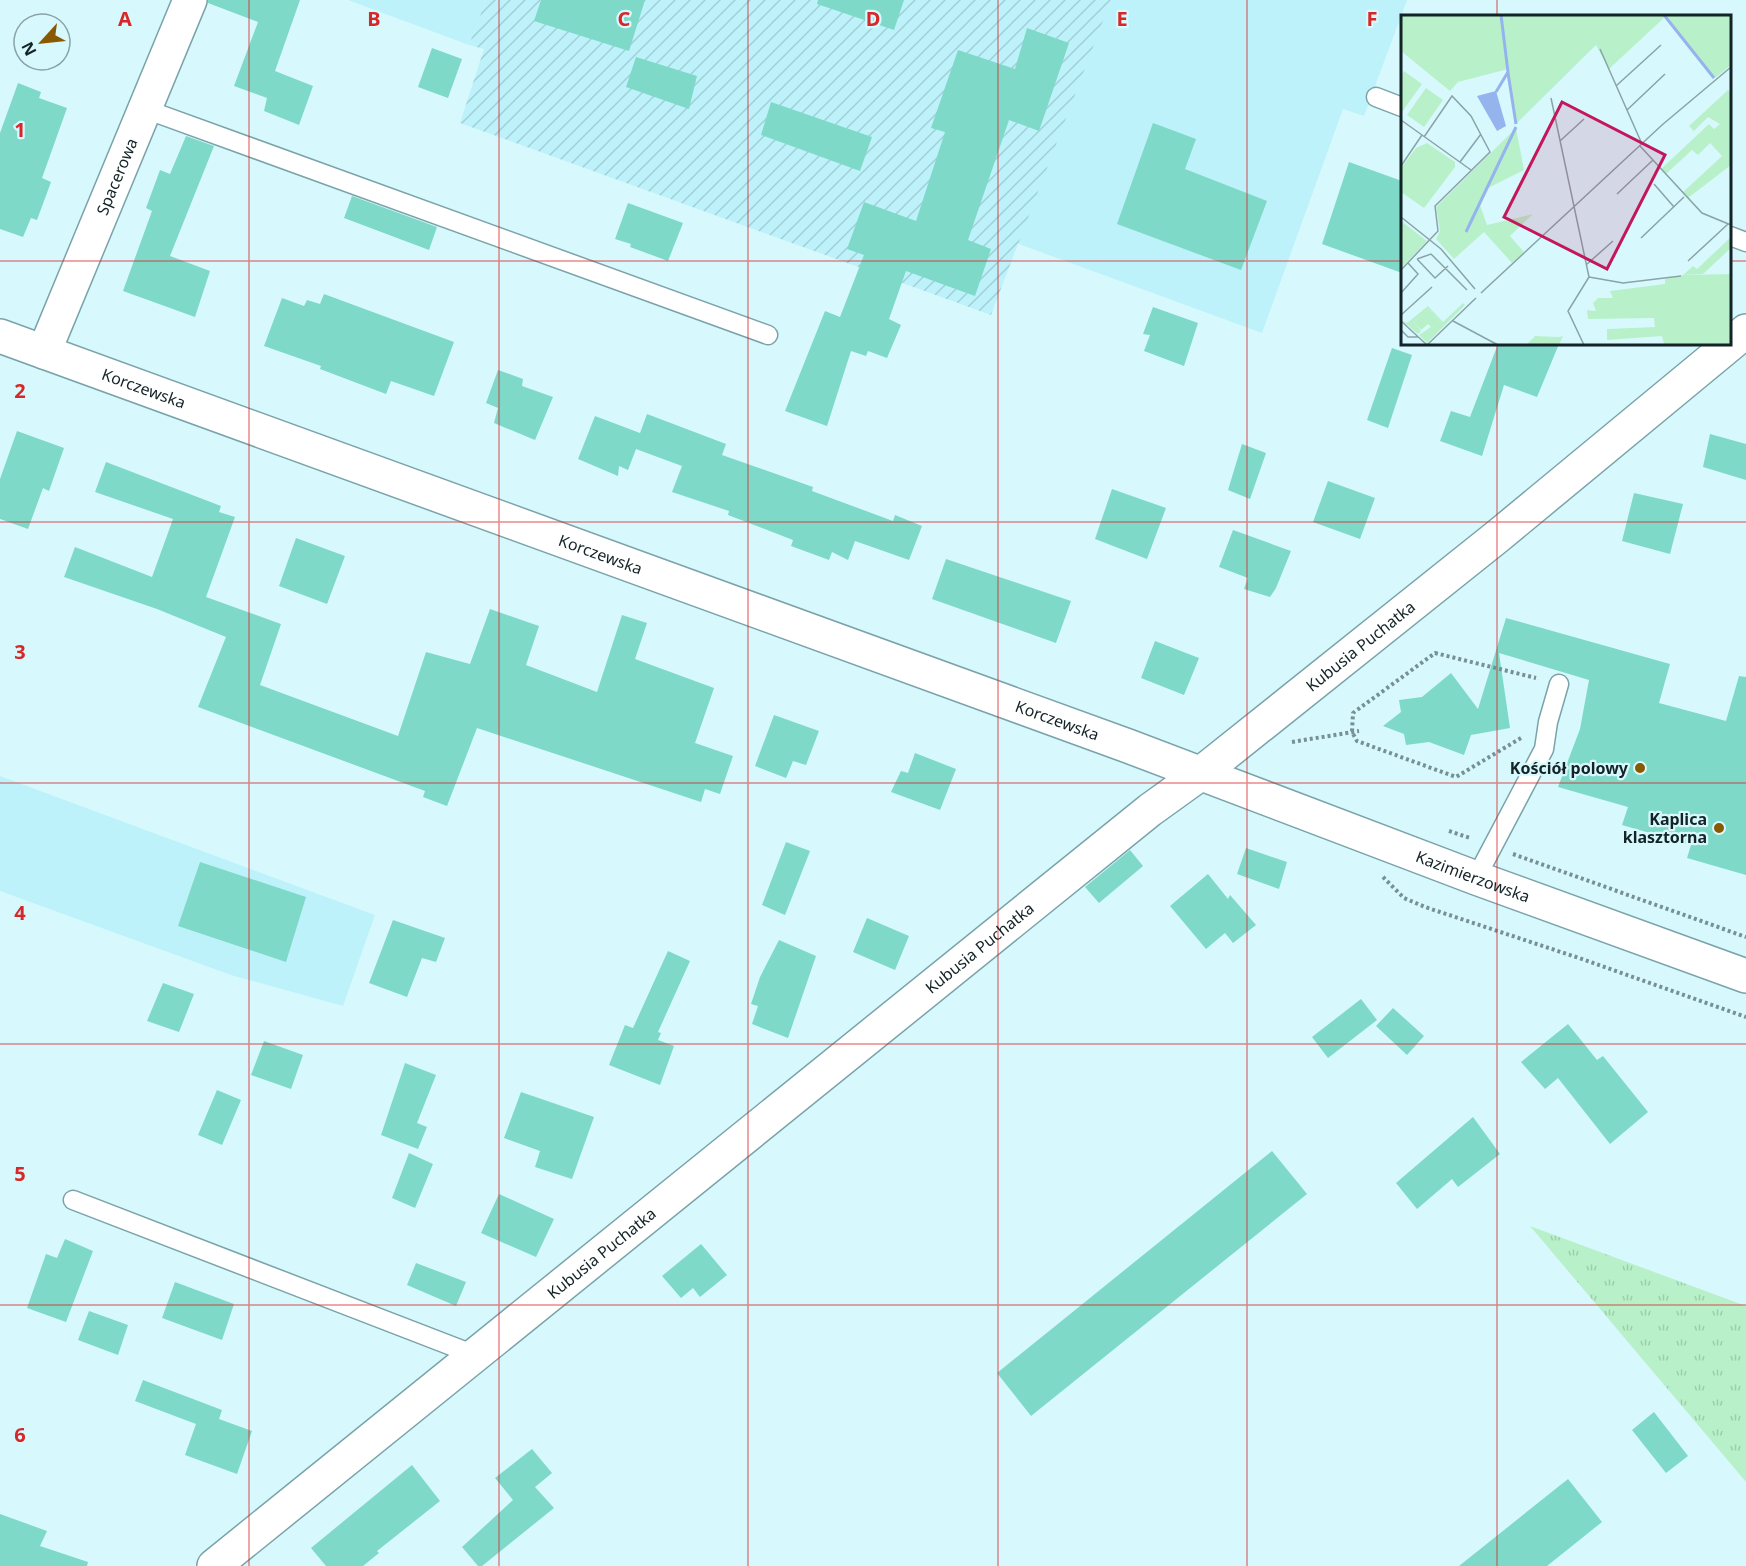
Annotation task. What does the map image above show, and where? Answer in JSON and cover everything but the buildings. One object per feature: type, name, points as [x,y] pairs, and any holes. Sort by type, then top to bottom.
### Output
[{"type":"street","name":"Spacerowa","points":[[44,352],[190,0]]},
{"type":"street","name":"Kubusia Puchatka","points":[[1731,344],[1746,332]]},
{"type":"street","name":"Korczewska","points":[[4,343],[44,352],[1200,774]]},
{"type":"street","name":"Kubusia Puchatka","points":[[214,1566],[1150,810],[1200,774],[1498,536],[1730,345]]},
{"type":"street","name":"Kazimierzowska","points":[[1200,774],[1746,976]]},
{"type":"lane","points":[[1376,97],[1401,107]]},
{"type":"lane","points":[[145,109],[768,335]]},
{"type":"lane","points":[[1731,236],[1746,242]]},
{"type":"lane","points":[[1476,878],[1544,749],[1548,722],[1559,684]]},
{"type":"lane","points":[[73,1200],[475,1355]]},
{"type":"path","points":[[1548,722],[1456,777],[1382,752],[1357,741],[1352,732],[1353,713],[1435,653],[1559,684]]},
{"type":"path","points":[[1284,743],[1359,731]]},
{"type":"path","points":[[1380,874],[1404,898],[1746,1017]]},
{"type":"shaded area","points":[[348,0],[486,0],[469,45]]},
{"type":"shaded area","points":[[486,0],[1111,0],[991,315],[460,123],[484,49],[469,45]]},
{"type":"shaded area","points":[[1111,0],[1407,0],[1364,116],[1343,109],[1262,333],[1016,243]]},
{"type":"shaded area","points":[[0,776],[375,915],[343,1006],[231,975],[0,891]]},
{"type":"green space","points":[[1530,1226],[1746,1306],[1746,1482]]},
{"type":"place","name":"Kościół polowy","points":[[1640,768]]},
{"type":"place","name":"Kaplica klasztorna","points":[[1719,828]]}]
